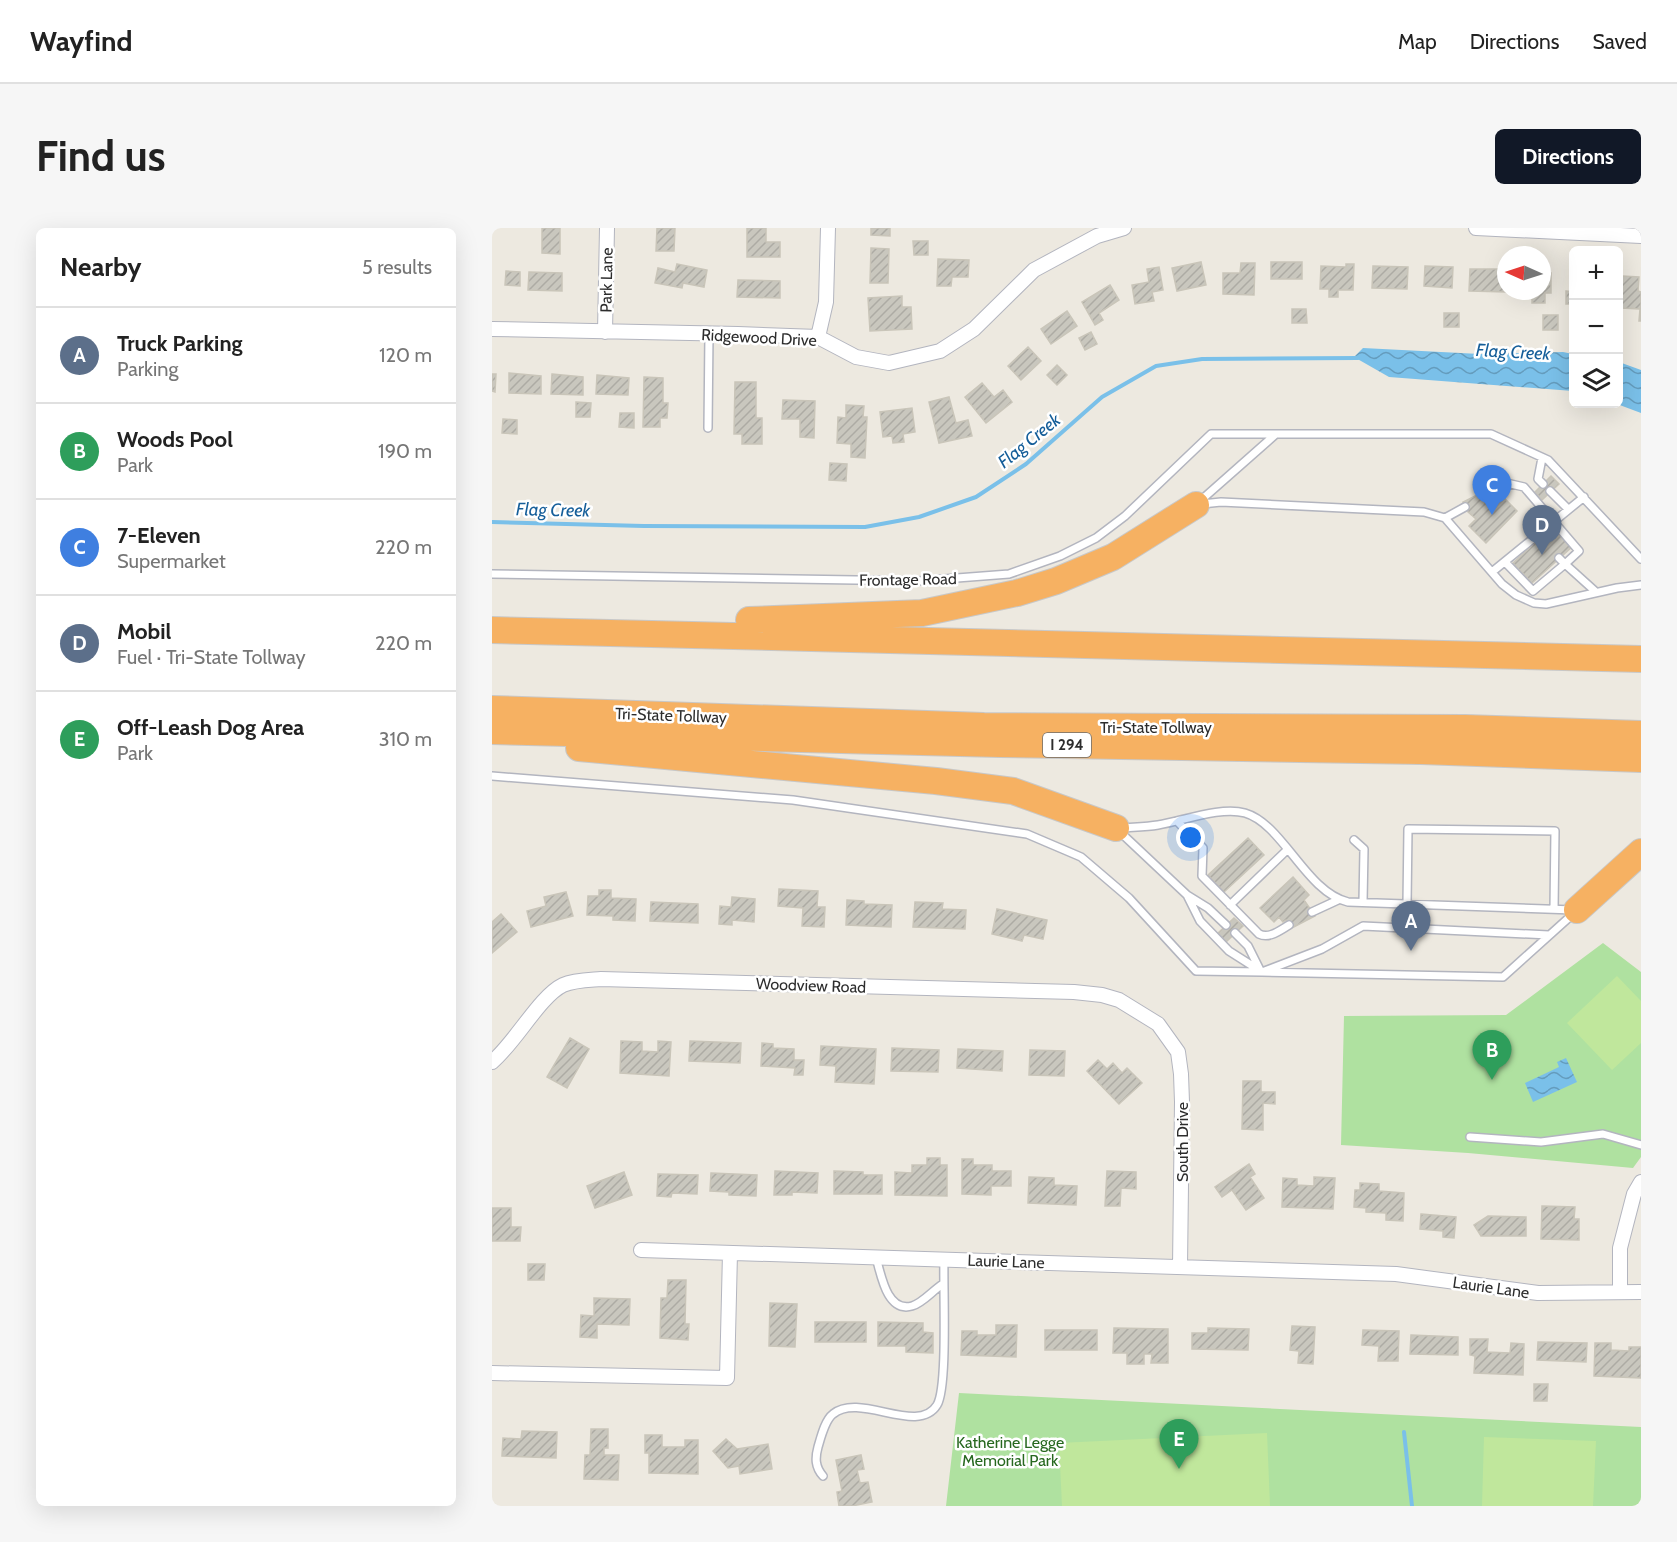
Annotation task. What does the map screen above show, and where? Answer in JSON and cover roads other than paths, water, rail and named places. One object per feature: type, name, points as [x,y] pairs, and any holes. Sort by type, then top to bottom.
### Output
[{"type":"highway","points":[[504,630],[922,614],[1017,593],[1056,580],[1113,557],[1196,505]]},
{"type":"highway","points":[[504,630],[1641,659]]},
{"type":"highway","name":"Tri-State Tollway","points":[[492,709],[984,726],[1464,728],[1641,734]]},
{"type":"highway","name":"Tri-State Tollway","points":[[492,731],[1000,744],[1386,750],[1641,759]]},
{"type":"highway","points":[[492,739],[936,781],[1013,791],[1116,828]]},
{"type":"highway","points":[[1565,910],[1641,852]]},
{"type":"street","name":"Park Lane","points":[[605,332],[607,228]]},
{"type":"street","points":[[818,337],[826,302],[828,228]]},
{"type":"street","name":"Ridgewood Drive","points":[[492,329],[818,337],[856,357],[889,363],[940,351],[974,329],[1034,270],[1097,236],[1124,228]]},
{"type":"street","points":[[1476,228],[1641,236]]},
{"type":"street","name":"Woodview Road","points":[[492,1062],[519,1034],[542,1004],[562,986],[591,979],[1074,992],[1102,995],[1119,1000],[1158,1024]]},
{"type":"street","name":"South Drive","points":[[1158,1024],[1178,1052],[1181,1074],[1180,1267]]},
{"type":"street","points":[[1620,1292],[1620,1248],[1634,1194],[1641,1182]]},
{"type":"street","name":"Laurie Lane","points":[[641,1250],[1396,1274],[1538,1293],[1641,1292]]},
{"type":"street","points":[[492,1373],[727,1378],[730,1253]]},
{"type":"lane","points":[[708,428],[710,334]]},
{"type":"lane","name":"Frontage Road","points":[[492,574],[918,580],[1009,574],[1060,556],[1096,538],[1125,516],[1211,434],[1491,434],[1548,460],[1641,559]]},
{"type":"lane","points":[[1196,505],[1276,434]]},
{"type":"lane","points":[[1542,458],[1538,479],[1543,484]]},
{"type":"lane","points":[[1490,495],[1511,484],[1524,488],[1579,551],[1565,564],[1547,574],[1533,591],[1505,562]]},
{"type":"lane","points":[[1550,491],[1568,509]]},
{"type":"lane","points":[[1492,572],[1523,550],[1553,520],[1584,497]]},
{"type":"lane","points":[[1196,505],[1221,502],[1408,511],[1424,512],[1445,518],[1510,591],[1534,603],[1546,604],[1596,592],[1641,585]]},
{"type":"lane","points":[[1445,518],[1466,507]]},
{"type":"lane","points":[[1559,558],[1596,592]]},
{"type":"lane","points":[[492,776],[793,800],[1027,834],[1081,857],[1129,898],[1196,971],[1503,977],[1549,935],[1565,910],[1555,831],[1408,829],[1407,904]]},
{"type":"lane","points":[[1116,828],[1158,825],[1230,811],[1244,812],[1266,826],[1313,878],[1338,900]]},
{"type":"lane","points":[[1177,821],[1203,848],[1202,876],[1259,934],[1272,935],[1288,925]]},
{"type":"lane","points":[[1116,828],[1187,895],[1208,908],[1226,925]]},
{"type":"lane","points":[[1354,840],[1364,849],[1363,902]]},
{"type":"lane","points":[[1230,905],[1287,850]]},
{"type":"lane","points":[[1187,895],[1200,921],[1229,951],[1262,972]]},
{"type":"lane","points":[[1312,912],[1338,900],[1565,910]]},
{"type":"lane","points":[[1262,972],[1322,949],[1363,926],[1549,935]]},
{"type":"lane","points":[[1235,933],[1248,946],[1262,972]]},
{"type":"lane","points":[[1470,1137],[1541,1142],[1603,1134],[1641,1145]]},
{"type":"lane","points":[[876,1257],[882,1281],[892,1301],[898,1305],[913,1306],[944,1284]]},
{"type":"lane","points":[[823,1476],[817,1469],[815,1458],[833,1413],[842,1409],[857,1408],[905,1416],[923,1416],[931,1412],[937,1404],[943,1369],[944,1260]]},
{"type":"water","points":[[1363,348],[1480,354],[1563,352],[1569,353],[1569,391],[1389,377],[1354,357]]},
{"type":"water","points":[[1623,363],[1641,370],[1641,413],[1623,406]]},
{"type":"water","points":[[1566,1058],[1577,1082],[1533,1102],[1525,1083],[1559,1067],[1557,1062]]},
{"type":"waterway","name":"Flag Creek","points":[[492,522],[644,526],[865,527],[919,517],[976,497],[1026,464],[1102,397],[1156,366],[1202,359],[1358,358]]},
{"type":"waterway","points":[[1404,1432],[1412,1506]]},
{"type":"place","name":"7-Eleven","points":[[1492,515]]},
{"type":"place","name":"Mobil","points":[[1542,555]]},
{"type":"place","name":"Truck Parking","points":[[1411,951]]},
{"type":"place","name":"Woods Pool","points":[[1492,1080]]},
{"type":"place","name":"Off-Leash Dog Area","points":[[1179,1469]]},
{"type":"park label","name":"Katherine Legge Memorial Park","points":[[1010,1451]]}]
